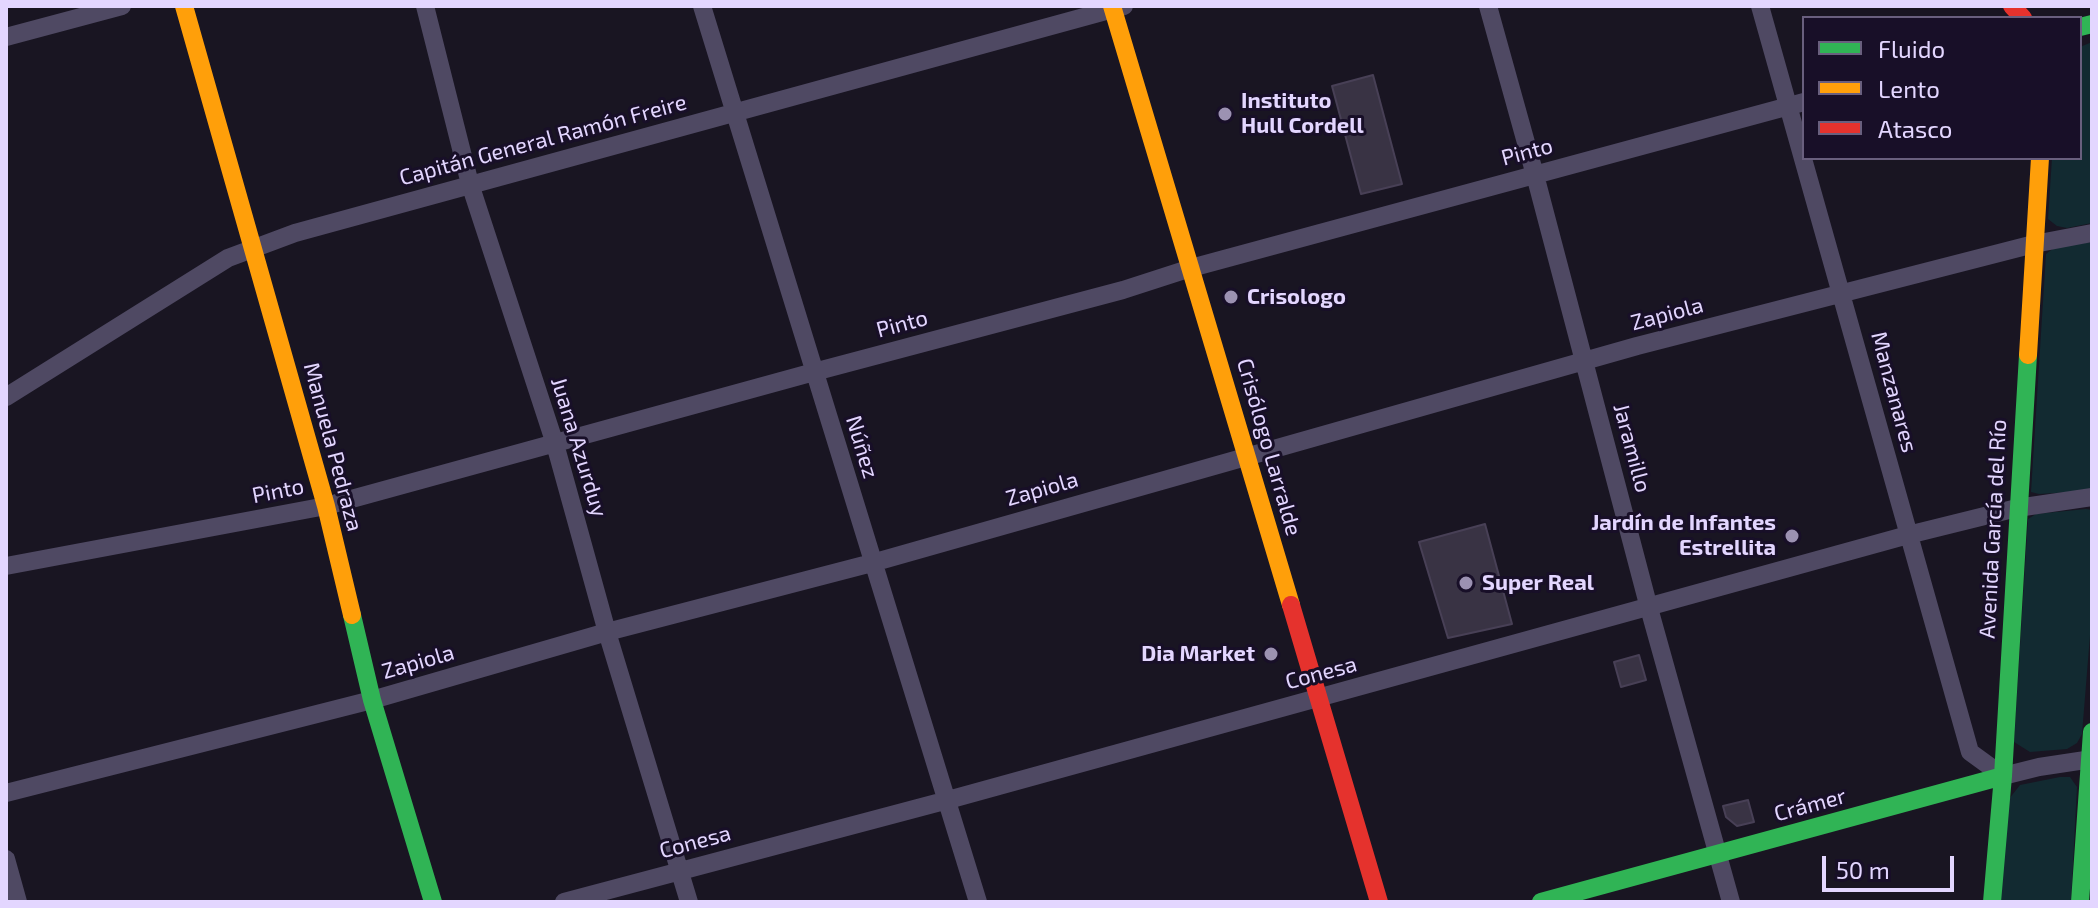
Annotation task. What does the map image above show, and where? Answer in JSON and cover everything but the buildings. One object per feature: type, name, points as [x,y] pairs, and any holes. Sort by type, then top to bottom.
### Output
[{"type":"street","points":[[6,37],[122,6]]},
{"type":"street","name":"Manuela Pedraza","points":[[184,6],[326,506],[372,700],[433,902]]},
{"type":"street","name":"Juana Azurduy","points":[[425,6],[470,184],[555,444],[607,632],[689,902]]},
{"type":"street","name":"Núñez","points":[[702,6],[978,902]]},
{"type":"street","name":"Jaramillo","points":[[1488,6],[1731,902]]},
{"type":"street","name":"Manzanares","points":[[1760,6],[1802,129]]},
{"type":"street","name":"Capitán General Ramón Freire","points":[[6,397],[228,258],[295,233],[1116,7]]},
{"type":"street","name":"Crisólogo Larralde","points":[[1116,7],[1379,902]]},
{"type":"street","name":"Pinto","points":[[6,566],[326,506],[1796,104]]},
{"type":"street","name":"Manzanares","points":[[1810,160],[1842,292],[1970,752],[2003,776]]},
{"type":"street","name":"Avenida García del Río","points":[[1992,902],[2003,776],[2040,160]]},
{"type":"street","name":"Zapiola","points":[[6,793],[372,700],[607,632],[872,563],[1246,455],[1842,292],[2034,244],[2092,233]]},
{"type":"street","name":"Conesa","points":[[564,902],[1318,699],[1908,535],[2017,508],[2092,497]]},
{"type":"street","points":[[2080,902],[2092,732]]},
{"type":"street","name":"Crámer","points":[[1541,902],[2003,776],[2091,759]]},
{"type":"street","points":[[6,859],[18,902]]},
{"type":"shaded area","points":[[2092,42],[2092,223],[2067,228],[2057,226],[2048,219],[2052,160],[2082,160],[2082,46]]},
{"type":"shaded area","points":[[2092,242],[2092,488],[2088,491],[2039,494],[2031,492],[2046,254],[2055,247]]},
{"type":"shaded area","points":[[2092,510],[2092,611],[2082,734],[2077,743],[2067,749],[2030,752],[2014,742],[2028,519],[2036,514]]},
{"type":"shaded area","points":[[2070,777],[2077,787],[2071,902],[2000,902],[2009,799],[2020,785]]},
{"type":"traffic: fast","points":[[2082,26],[2092,24]]},
{"type":"traffic: fast","points":[[1992,902],[2003,776],[2028,355]]},
{"type":"traffic: fast","points":[[352,615],[372,700],[433,902]]},
{"type":"traffic: fast","points":[[2080,902],[2092,732]]},
{"type":"traffic: fast","points":[[1541,902],[2003,776]]},
{"type":"traffic: slow","points":[[184,6],[326,506],[352,615]]},
{"type":"traffic: slow","points":[[1112,6],[1291,605]]},
{"type":"traffic: slow","points":[[2028,355],[2040,160]]},
{"type":"traffic: jam","points":[[2012,6],[2021,16]]},
{"type":"traffic: jam","points":[[1291,605],[1379,902]]},
{"type":"place","name":"Instituto Hull Cordell","points":[[1225,114]]},
{"type":"place","name":"Crisologo","points":[[1231,297]]},
{"type":"place","name":"Jardín de Infantes Estrellita","points":[[1792,536]]},
{"type":"place","name":"Super Real","points":[[1466,583]]},
{"type":"place","name":"Dia Market","points":[[1271,654]]}]
